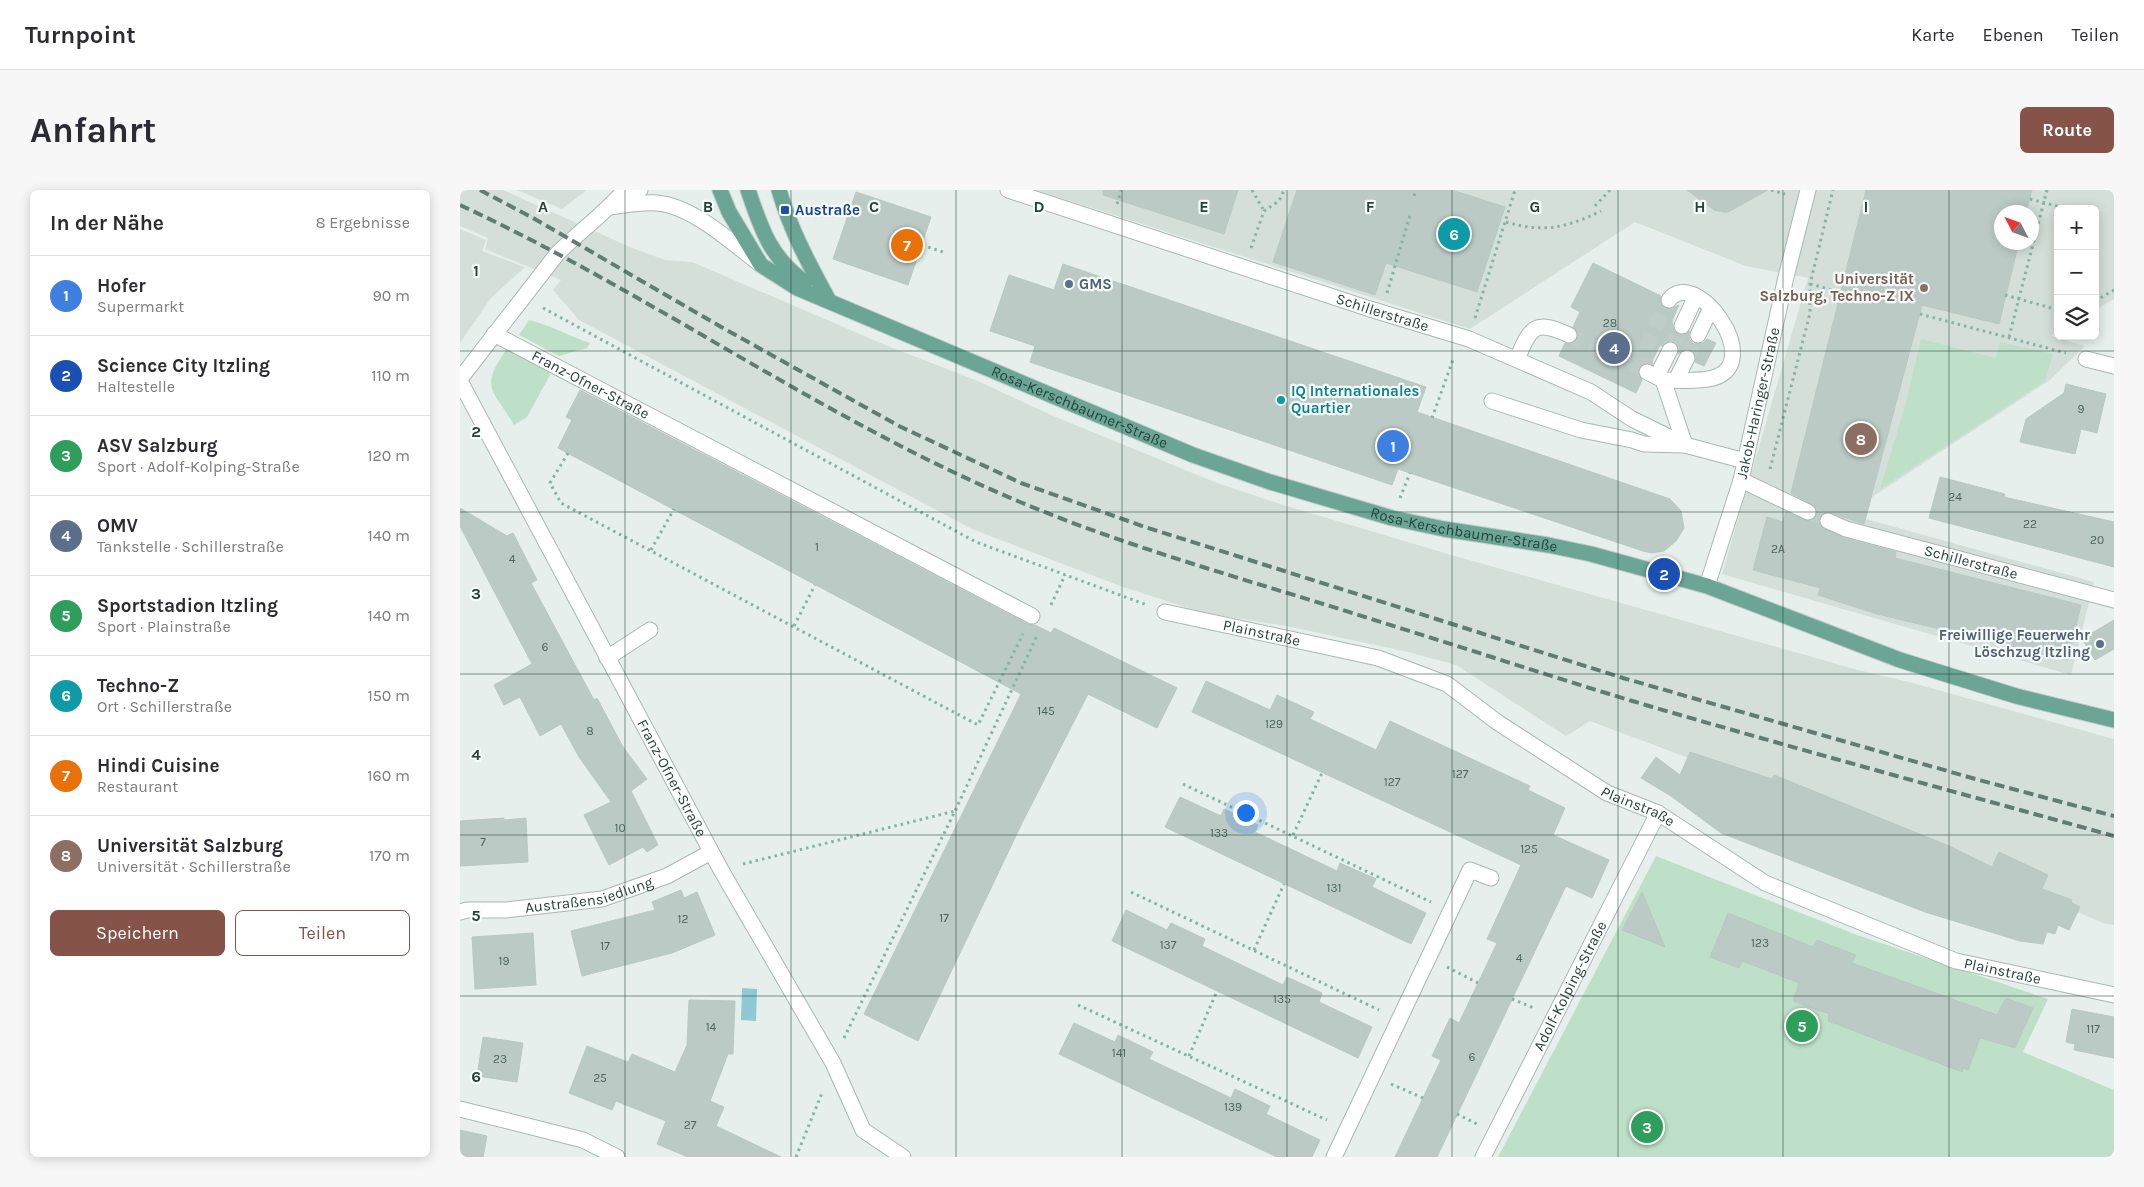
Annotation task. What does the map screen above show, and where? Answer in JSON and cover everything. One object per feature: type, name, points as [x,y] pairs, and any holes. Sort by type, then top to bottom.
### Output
[{"type":"main road","name":"Rosa-Kerschbaumer-Straße","points":[[720,190],[729,212],[761,265],[797,288],[828,299],[864,317],[1193,454],[1270,482],[1373,514],[1444,529],[1548,545],[1591,554],[1707,586],[1900,660],[2016,696],[2114,720]]},
{"type":"main road","name":"Rosa-Kerschbaumer-Straße","points":[[748,190],[761,228],[775,255],[792,273],[828,299]]},
{"type":"main road","points":[[779,190],[785,210],[806,259],[828,299]]},
{"type":"street","points":[[460,380],[523,297],[571,240],[610,207],[625,190]]},
{"type":"street","points":[[610,207],[640,190]]},
{"type":"street","name":"Schillerstraße","points":[[1008,190],[1375,310],[1469,338],[1591,392],[1632,419],[1685,445],[1745,461]]},
{"type":"street","name":"Jakob-Haringer-Straße","points":[[1707,586],[1741,480],[1808,190]]},
{"type":"street","name":"Rosa-Kerschbaumer-Straße","points":[[610,207],[659,203],[684,212],[710,225],[761,265]]},
{"type":"street","points":[[1661,377],[1699,380],[1715,378],[1724,373],[1729,367],[1733,348],[1722,321],[1712,308],[1696,296],[1683,292],[1677,293],[1669,300]]},
{"type":"street","points":[[1682,326],[1696,296]]},
{"type":"street","points":[[1698,335],[1712,308]]},
{"type":"street","points":[[1517,359],[1530,332],[1540,327],[1550,326],[1569,335]]},
{"type":"street","name":"Franz-Ofner-Straße","points":[[494,334],[1036,622]]},
{"type":"street","points":[[1492,401],[1580,430],[1644,444],[1685,445],[1661,377],[1670,350]]},
{"type":"street","points":[[1661,377],[1687,358]]},
{"type":"street","points":[[2086,359],[2114,366]]},
{"type":"street","name":"Franz-Ofner-Straße","points":[[460,380],[711,852],[833,1063],[863,1130],[902,1157]]},
{"type":"street","points":[[1741,480],[1808,512]]},
{"type":"street","name":"Schillerstraße","points":[[1828,521],[1846,529],[2114,600]]},
{"type":"street","name":"Plainstraße","points":[[1165,612],[1378,658],[1447,684],[1497,722],[1607,793],[1658,813],[1765,883],[1956,961],[2114,996]]},
{"type":"street","points":[[607,658],[650,630]]},
{"type":"street","name":"Adolf-Kolping-Straße","points":[[1483,1157],[1658,813]]},
{"type":"street","name":"Austraßensiedlung","points":[[460,912],[467,910],[506,910],[602,899],[667,876],[711,852]]},
{"type":"street","points":[[1334,1157],[1470,870],[1491,878]]},
{"type":"street","points":[[460,1109],[583,1140],[617,1157]]},
{"type":"path","points":[[1252,190],[1264,211]]},
{"type":"path","points":[[1245,268],[1264,211],[1279,201],[1284,190]]},
{"type":"path","points":[[1414,196],[1416,190]]},
{"type":"path","points":[[1432,418],[1457,349],[1469,338],[1515,190]]},
{"type":"path","points":[[1595,206],[1610,190]]},
{"type":"path","points":[[1764,491],[1810,313],[1810,284],[1833,190]]},
{"type":"path","points":[[2009,337],[2047,190]]},
{"type":"path","points":[[2030,199],[2054,205]]},
{"type":"path","points":[[1506,222],[1527,228],[1541,229],[1576,223],[1601,211]]},
{"type":"path","points":[[1375,310],[1411,212]]},
{"type":"path","points":[[922,245],[943,252]]},
{"type":"path","points":[[1810,284],[1840,292]]},
{"type":"path","points":[[2099,299],[2114,290]]},
{"type":"path","points":[[2005,295],[2054,309]]},
{"type":"path","points":[[523,297],[976,542],[1165,612]]},
{"type":"path","points":[[1920,314],[2086,359]]},
{"type":"path","points":[[568,453],[550,483],[561,503],[978,725],[1036,622]]},
{"type":"path","points":[[650,550],[674,509]]},
{"type":"path","points":[[1049,610],[1065,575]]},
{"type":"path","points":[[794,626],[815,585]]},
{"type":"path","points":[[796,1157],[855,1013],[956,811],[1036,622]]},
{"type":"path","points":[[1293,835],[1322,774]]},
{"type":"path","points":[[1183,784],[1451,911]]},
{"type":"path","points":[[721,870],[956,811]]},
{"type":"path","points":[[1254,950],[1284,884]]},
{"type":"path","points":[[1131,892],[1398,1019]]},
{"type":"path","points":[[1428,958],[1478,983]]},
{"type":"path","points":[[1188,1056],[1217,991]]},
{"type":"path","points":[[1078,1005],[1347,1129]]},
{"type":"path","points":[[1372,1075],[1423,1098]]},
{"type":"shaded area","points":[[460,190],[503,190],[630,247],[665,260],[692,262],[890,347],[978,381],[1051,415],[1217,483],[1283,505],[1448,554],[1858,670],[1909,682],[2114,739],[2114,925],[2103,923],[1944,854],[1590,721],[1566,736],[1456,665],[1408,652],[1286,626],[1204,613],[1123,587],[972,529],[579,320],[553,290],[561,280],[485,249],[488,238],[460,226]]},
{"type":"shaded area","points":[[517,190],[587,190],[562,209]]},
{"type":"shaded area","points":[[1036,190],[2114,190],[2114,299],[2099,308],[2099,205],[2054,205],[2054,334],[2051,336],[2054,337],[2054,340],[2065,340],[2085,346],[2050,380],[1872,497],[1866,519],[2094,582],[2071,675],[1722,574],[1808,278],[1746,266],[1635,222],[1470,329]]},
{"type":"shaded area","points":[[460,229],[486,240],[482,251],[525,267],[491,298],[460,343]]},
{"type":"green space","points":[[529,320],[590,343],[587,348],[559,356],[519,335]]},
{"type":"green space","points":[[1921,339],[1996,358],[2000,342],[2053,354],[2045,381],[1880,489],[1907,399]]},
{"type":"green space","points":[[507,349],[549,372],[550,375],[527,417],[514,425],[495,396],[491,381],[498,362]]},
{"type":"green space","points":[[1656,856],[1857,935],[2048,999],[2023,1052],[2114,1090],[2114,1157],[1498,1157]]},
{"type":"water","points":[[742,988],[757,989],[756,1021],[741,1020]]},
{"type":"building","points":[[1103,190],[1238,190],[1224,234],[1103,195]]},
{"type":"building","points":[[1297,190],[1452,190],[1505,207],[1477,292],[1386,263],[1375,295],[1273,262]]},
{"type":"building","points":[[1687,190],[1768,190],[1728,212],[1723,212],[1714,210]]},
{"type":"building","points":[[1866,190],[2032,190],[2028,205],[1994,205],[1994,250],[2017,250],[1999,324],[1922,305],[1864,524],[1828,512],[1820,517],[1820,526],[1844,538],[1896,552],[1895,558],[2081,605],[2068,660],[1877,614],[1818,595],[1820,588],[1753,570],[1767,517],[1783,522],[1786,512],[1808,521],[1817,516],[1815,506],[1791,493]]},
{"type":"building","points":[[856,192],[931,217],[908,285],[833,259]]},
{"type":"building","points":[[1593,263],[1661,296],[1661,305],[1665,308],[1670,309],[1679,305],[1672,321],[1675,332],[1682,335],[1689,331],[1690,340],[1694,344],[1703,343],[1707,339],[1716,343],[1704,366],[1695,362],[1696,357],[1692,350],[1686,349],[1678,354],[1678,344],[1674,341],[1665,342],[1662,346],[1660,345],[1651,363],[1642,364],[1639,367],[1638,373],[1642,380],[1636,393],[1559,356],[1565,343],[1574,343],[1578,338],[1578,333],[1573,327],[1580,312],[1571,307]]},
{"type":"building","name":"IQ Internationales Quartier","points":[[1063,264],[1426,387],[1417,412],[1670,499],[1681,511],[1684,528],[1676,541],[1664,551],[1652,553],[1643,551],[1398,469],[1392,485],[1030,362],[1035,346],[990,331],[1009,275],[1054,290]]},
{"type":"building","points":[[2066,384],[2106,394],[2097,433],[2081,429],[2075,454],[2020,442],[2026,419],[2064,393]]},
{"type":"building","points":[[580,390],[1028,624],[1035,625],[1051,633],[1054,628],[1177,688],[1157,728],[1088,694],[1023,821],[918,1041],[864,1014],[1021,694],[558,448],[572,420],[566,417]]},
{"type":"building","points":[[1940,477],[2005,494],[2004,497],[2114,522],[2114,567],[1929,518]]},
{"type":"building","points":[[460,508],[507,536],[513,533],[537,580],[531,583],[594,700],[597,698],[623,747],[647,779],[631,791],[658,845],[647,852],[643,847],[609,865],[584,815],[611,802],[579,757],[561,724],[540,736],[520,697],[504,705],[494,685],[532,664],[460,526]]},
{"type":"building","name":"Freiwillige Feuerwehr Löschzug Itzling","points":[[2114,620],[2114,649],[2095,660],[2082,639]]},
{"type":"building","points":[[1206,681],[1270,710],[1277,695],[1314,712],[1310,719],[1376,750],[1390,721],[1530,786],[1528,790],[1565,808],[1553,835],[1609,860],[1592,898],[1566,886],[1437,1157],[1395,1157],[1441,1060],[1432,1056],[1450,1018],[1459,1023],[1497,943],[1487,939],[1521,865],[1192,712]]},
{"type":"building","points":[[1690,752],[1772,779],[1774,775],[1949,846],[1992,867],[1999,852],[2048,875],[2042,889],[2072,900],[2071,902],[2080,907],[2069,930],[2058,925],[2055,934],[2047,932],[2043,944],[2020,941],[1925,912],[1721,833],[1671,796],[1641,778],[1656,757],[1680,775]]},
{"type":"building","points":[[1180,797],[1221,816],[1224,809],[1258,825],[1255,832],[1337,871],[1340,863],[1376,879],[1372,887],[1426,913],[1411,944],[1165,827]]},
{"type":"building","points":[[504,818],[504,820],[526,818],[528,862],[460,866],[460,821]]},
{"type":"building","points":[[681,890],[684,898],[697,892],[715,935],[672,953],[582,976],[571,931],[655,910],[652,902]]},
{"type":"building","points":[[1642,892],[1665,947],[1622,930]]},
{"type":"building","points":[[1126,910],[1167,930],[1171,923],[1205,939],[1202,946],[1283,985],[1287,977],[1322,993],[1319,1002],[1372,1027],[1358,1058],[1112,941]]},
{"type":"building","points":[[1728,913],[1813,947],[1817,940],[1856,955],[1852,963],[1997,1015],[2006,998],[2033,1008],[2015,1048],[1980,1038],[1968,1070],[1963,1068],[1962,1072],[1828,1021],[1829,1014],[1793,1001],[1799,983],[1742,961],[1739,968],[1710,957]]},
{"type":"building","points":[[533,933],[536,985],[475,989],[472,937]]},
{"type":"building","points":[[689,1000],[735,1001],[733,1054],[728,1054],[710,1101],[724,1107],[716,1126],[781,1157],[688,1157],[657,1144],[666,1121],[616,1101],[612,1110],[569,1093],[587,1046],[628,1062],[632,1054],[675,1072],[687,1045]]},
{"type":"building","points":[[2072,1009],[2114,1017],[2114,1058],[2074,1050],[2075,1044],[2066,1042]]},
{"type":"building","points":[[1074,1023],[1115,1042],[1118,1035],[1153,1052],[1149,1059],[1231,1098],[1235,1089],[1270,1106],[1266,1114],[1320,1140],[1312,1157],[1277,1157],[1059,1054]]},
{"type":"building","points":[[483,1037],[523,1043],[517,1082],[477,1076]]},
{"type":"building","points":[[460,1130],[487,1136],[483,1157],[460,1157]]},
{"type":"tunnel","points":[[1647,372],[1645,362],[1651,334],[1669,300]]},
{"type":"tunnel","points":[[1670,350],[1682,326]]},
{"type":"tunnel","points":[[1569,335],[1647,372]]},
{"type":"tunnel","points":[[1687,358],[1698,335]]},
{"type":"tunnel","points":[[1808,512],[1828,521]]},
{"type":"railway","points":[[480,190],[533,218],[723,328],[899,426],[1021,483],[1145,527],[1623,678],[1979,780],[2114,816]]},
{"type":"railway","points":[[460,205],[601,277],[877,434],[948,469],[1062,519],[1192,564],[1579,685],[1823,756],[2114,836]]},
{"type":"place","name":"Austraße","points":[[785,210]]},
{"type":"place","name":"Techno-Z","points":[[1454,234]]},
{"type":"place","name":"Hindi Cuisine","points":[[907,245]]},
{"type":"place","name":"GMS","points":[[1069,284]]},
{"type":"place","name":"Universität Salzburg, Techno-Z IX","points":[[1924,288]]},
{"type":"place","name":"OMV","points":[[1614,348]]},
{"type":"place","name":"IQ Internationales Quartier","points":[[1281,400]]},
{"type":"place","name":"Universität Salzburg","points":[[1861,439]]},
{"type":"place","name":"Hofer","points":[[1393,446]]},
{"type":"place","name":"Science City Itzling","points":[[1664,574]]},
{"type":"place","name":"Freiwillige Feuerwehr Löschzug Itzling","points":[[2100,644]]},
{"type":"place","name":"Sportstadion Itzling","points":[[1802,1026]]},
{"type":"place","name":"ASV Salzburg","points":[[1647,1127]]}]
